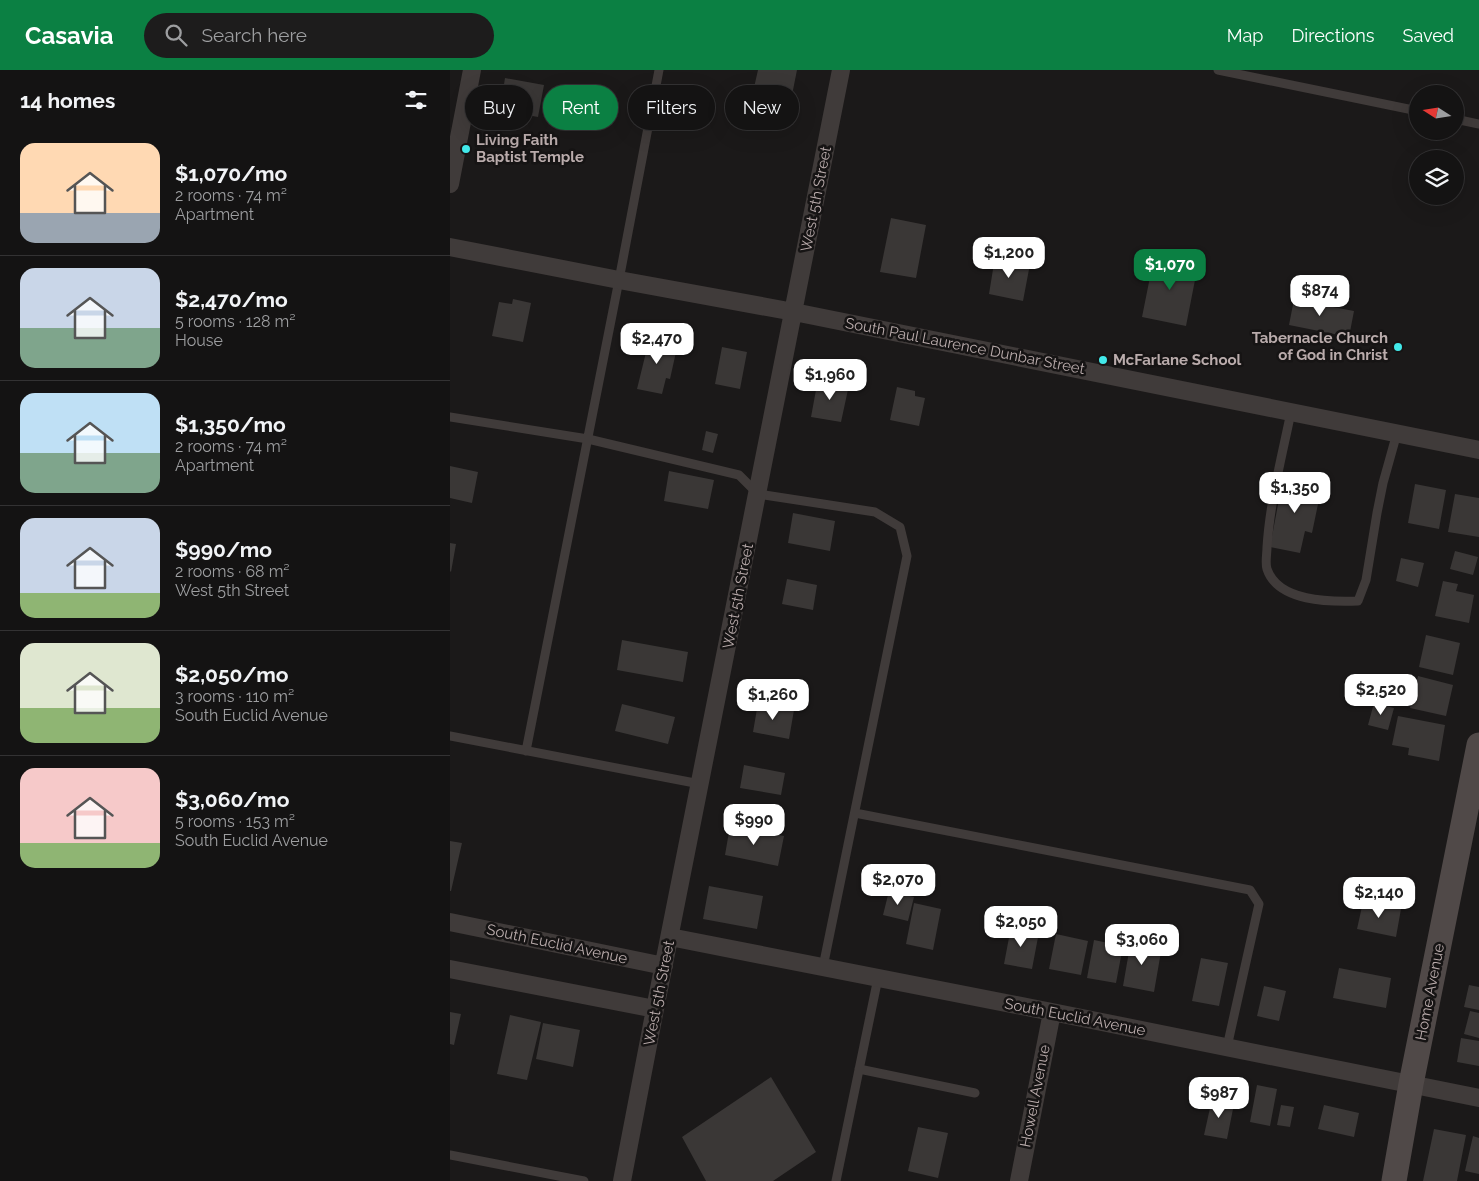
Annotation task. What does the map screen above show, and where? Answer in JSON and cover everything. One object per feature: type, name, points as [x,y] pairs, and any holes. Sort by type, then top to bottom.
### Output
[{"type":"street","points":[[450,184],[472,70]]},
{"type":"street","name":"West 5th Street","points":[[622,1181],[841,70]]},
{"type":"street","name":"South Paul Laurence Dunbar Street","points":[[450,246],[619,280],[794,312],[1479,450]]},
{"type":"street","name":"Home Avenue","points":[[1394,1181],[1411,1084],[1476,777],[1479,745]]},
{"type":"street","name":"South Euclid Avenue","points":[[450,922],[664,966]]},
{"type":"street","name":"South Euclid Avenue","points":[[670,937],[1479,1098]]},
{"type":"street","points":[[450,969],[655,1009]]},
{"type":"street","name":"Howell Avenue","points":[[1019,1181],[1052,1012]]},
{"type":"lane","points":[[526,751],[659,70]]},
{"type":"lane","points":[[1218,70],[1409,109]]},
{"type":"lane","points":[[1464,121],[1479,124]]},
{"type":"lane","points":[[1291,412],[1277,474],[1268,535],[1267,568],[1280,587],[1300,597],[1337,602],[1358,600],[1366,580],[1383,483],[1397,433]]},
{"type":"lane","points":[[450,417],[588,439],[739,475],[758,494],[875,512],[900,527],[907,556],[823,967]]},
{"type":"lane","points":[[450,736],[700,784]]},
{"type":"lane","points":[[855,813],[1250,890],[1259,904],[1227,1047]]},
{"type":"lane","points":[[836,1181],[878,978]]},
{"type":"lane","points":[[860,1069],[975,1093]]},
{"type":"lane","points":[[450,1155],[584,1181]]},
{"type":"building","points":[[758,70],[797,70],[794,85],[755,85]]},
{"type":"building","points":[[505,78],[544,85],[538,117],[533,116],[533,85],[504,85]]},
{"type":"building","points":[[891,218],[926,225],[916,278],[880,272]]},
{"type":"building","points":[[1162,254],[1192,259],[1188,279],[1195,280],[1186,326],[1142,317],[1151,272],[1158,273]]},
{"type":"building","points":[[995,257],[1030,264],[1023,301],[989,294]]},
{"type":"building","points":[[1297,284],[1304,286],[1301,301],[1354,311],[1349,337],[1289,325]]},
{"type":"building","points":[[513,299],[531,303],[523,342],[492,336],[499,302],[512,304]]},
{"type":"building","points":[[650,336],[678,343],[670,379],[666,378],[662,394],[637,389]]},
{"type":"building","points":[[722,347],[747,352],[740,389],[715,384]]},
{"type":"building","points":[[818,379],[849,385],[841,422],[811,417]]},
{"type":"building","points":[[897,387],[915,391],[915,396],[925,398],[919,426],[890,420]]},
{"type":"building","points":[[706,431],[718,434],[713,453],[702,450]]},
{"type":"building","points":[[450,466],[478,472],[472,503],[450,498]]},
{"type":"building","points":[[669,471],[714,480],[708,509],[664,501]]},
{"type":"building","points":[[1283,478],[1322,485],[1312,533],[1305,531],[1300,553],[1270,547]]},
{"type":"building","points":[[1415,484],[1446,490],[1439,529],[1408,523]]},
{"type":"building","points":[[1455,494],[1479,498],[1479,537],[1448,532]]},
{"type":"building","points":[[793,513],[835,521],[830,551],[788,543]]},
{"type":"building","points":[[450,543],[456,544],[451,572],[450,571]]},
{"type":"building","points":[[1455,551],[1478,557],[1473,575],[1450,569]]},
{"type":"building","points":[[1401,558],[1424,563],[1418,587],[1396,581]]},
{"type":"building","points":[[787,579],[817,585],[813,610],[782,604]]},
{"type":"building","points":[[1443,581],[1458,584],[1456,591],[1474,595],[1469,623],[1435,616]]},
{"type":"building","points":[[1426,635],[1460,643],[1453,675],[1419,667]]},
{"type":"building","points":[[622,640],[688,652],[683,682],[617,670]]},
{"type":"building","points":[[1418,676],[1453,685],[1446,716],[1410,708]]},
{"type":"building","points":[[758,703],[794,710],[789,739],[753,732]]},
{"type":"building","points":[[1374,703],[1394,708],[1388,730],[1368,725]]},
{"type":"building","points":[[622,704],[675,717],[668,744],[615,731]]},
{"type":"building","points":[[1398,716],[1445,725],[1439,761],[1408,755],[1409,748],[1392,745]]},
{"type":"building","points":[[744,765],[785,773],[781,795],[740,788]]},
{"type":"building","points":[[730,826],[784,836],[778,866],[725,855]]},
{"type":"building","points":[[450,841],[462,843],[451,891],[450,891]]},
{"type":"building","points":[[709,886],[763,896],[757,929],[703,919]]},
{"type":"building","points":[[889,891],[914,897],[908,921],[883,915]]},
{"type":"building","points":[[1363,902],[1401,909],[1396,937],[1357,929]]},
{"type":"building","points":[[914,903],[941,909],[933,950],[906,944]]},
{"type":"building","points":[[1011,927],[1039,932],[1032,969],[1004,964]]},
{"type":"building","points":[[1056,934],[1088,941],[1081,975],[1049,969]]},
{"type":"building","points":[[1094,940],[1123,946],[1116,983],[1087,978]]},
{"type":"building","points":[[1131,940],[1162,946],[1154,992],[1123,986]]},
{"type":"building","points":[[1201,958],[1228,963],[1219,1006],[1192,1001]]},
{"type":"building","points":[[1339,968],[1391,978],[1386,1008],[1333,998]]},
{"type":"building","points":[[1469,985],[1479,987],[1479,1010],[1464,1007]]},
{"type":"building","points":[[1264,986],[1286,991],[1279,1021],[1257,1016]]},
{"type":"building","points":[[1470,1011],[1479,1013],[1479,1038],[1464,1034]]},
{"type":"building","points":[[450,1012],[461,1014],[454,1045],[450,1044]]},
{"type":"building","points":[[510,1015],[541,1022],[527,1080],[497,1074]]},
{"type":"building","points":[[543,1023],[580,1030],[573,1067],[536,1059]]},
{"type":"building","points":[[1461,1038],[1479,1041],[1479,1066],[1457,1062]]},
{"type":"building","points":[[771,1077],[816,1152],[773,1181],[706,1181],[682,1137]]},
{"type":"building","points":[[1257,1085],[1277,1089],[1270,1126],[1250,1122]]},
{"type":"building","points":[[1212,1099],[1234,1104],[1227,1139],[1204,1135]]},
{"type":"building","points":[[1281,1105],[1294,1107],[1290,1127],[1277,1125]]},
{"type":"building","points":[[1324,1105],[1359,1113],[1354,1137],[1318,1129]]},
{"type":"building","points":[[918,1127],[948,1133],[938,1178],[908,1171]]},
{"type":"building","points":[[1434,1129],[1466,1135],[1457,1181],[1423,1181]]},
{"type":"building","points":[[1473,1136],[1479,1138],[1479,1174],[1465,1171]]},
{"type":"place","name":"Living Faith Baptist Temple","points":[[466,149]]},
{"type":"place","name":"Tabernacle Church of God in Christ","points":[[1398,347]]},
{"type":"place","name":"McFarlane School","points":[[1103,360]]}]
